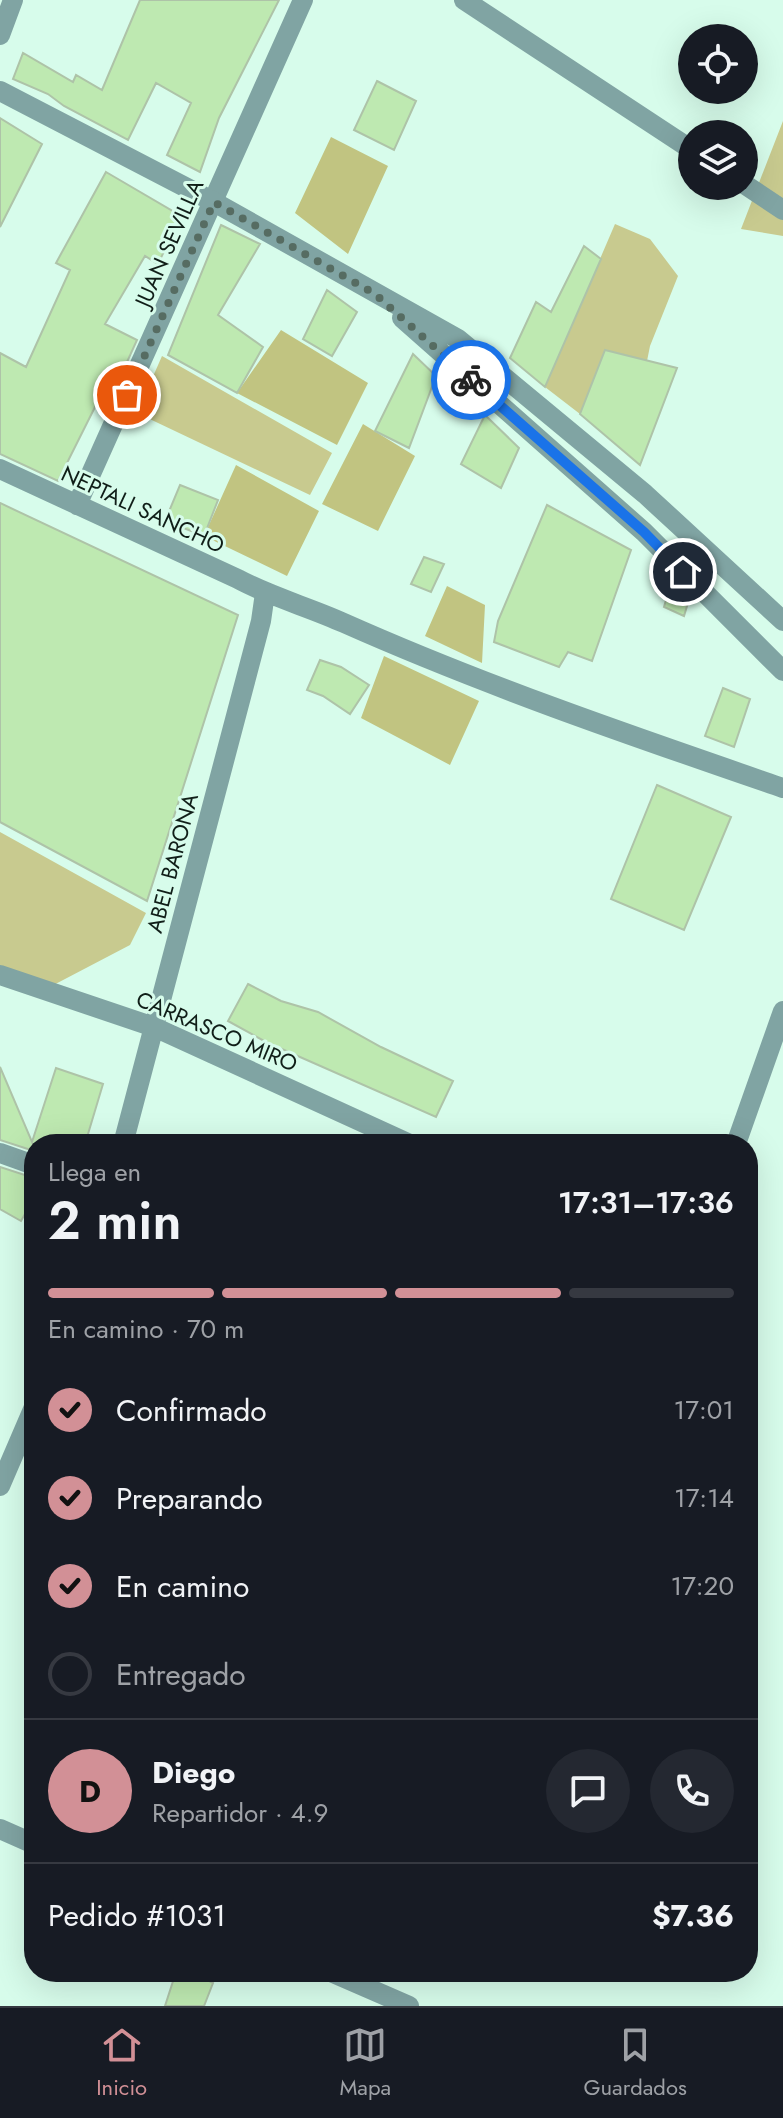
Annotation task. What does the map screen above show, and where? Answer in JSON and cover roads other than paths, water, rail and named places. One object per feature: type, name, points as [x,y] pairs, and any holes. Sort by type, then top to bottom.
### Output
[{"type":"street","points":[[0,35],[13,0]]},
{"type":"street","name":"JUAN SEVILLA","points":[[77,505],[303,0]]},
{"type":"street","points":[[464,0],[678,141]]},
{"type":"street","points":[[0,91],[214,202],[458,339],[645,494],[783,621]]},
{"type":"street","points":[[758,193],[783,210]]},
{"type":"street","points":[[375,294],[644,532],[783,671]]},
{"type":"street","name":"NEPTALI SANCHO","points":[[0,469],[265,593],[297,602],[432,662],[522,697],[783,788]]},
{"type":"street","name":"ABEL BARONA","points":[[126,1134],[261,621],[265,593]]},
{"type":"street","name":"CARRASCO MIRO","points":[[0,975],[154,1027],[388,1134]]},
{"type":"street","points":[[740,1134],[783,1011]]},
{"type":"street","points":[[0,1153],[24,1161]]},
{"type":"street","points":[[0,1486],[24,1430]]},
{"type":"street","points":[[0,1829],[24,1840]]},
{"type":"street","points":[[354,1982],[409,2006]]}]
